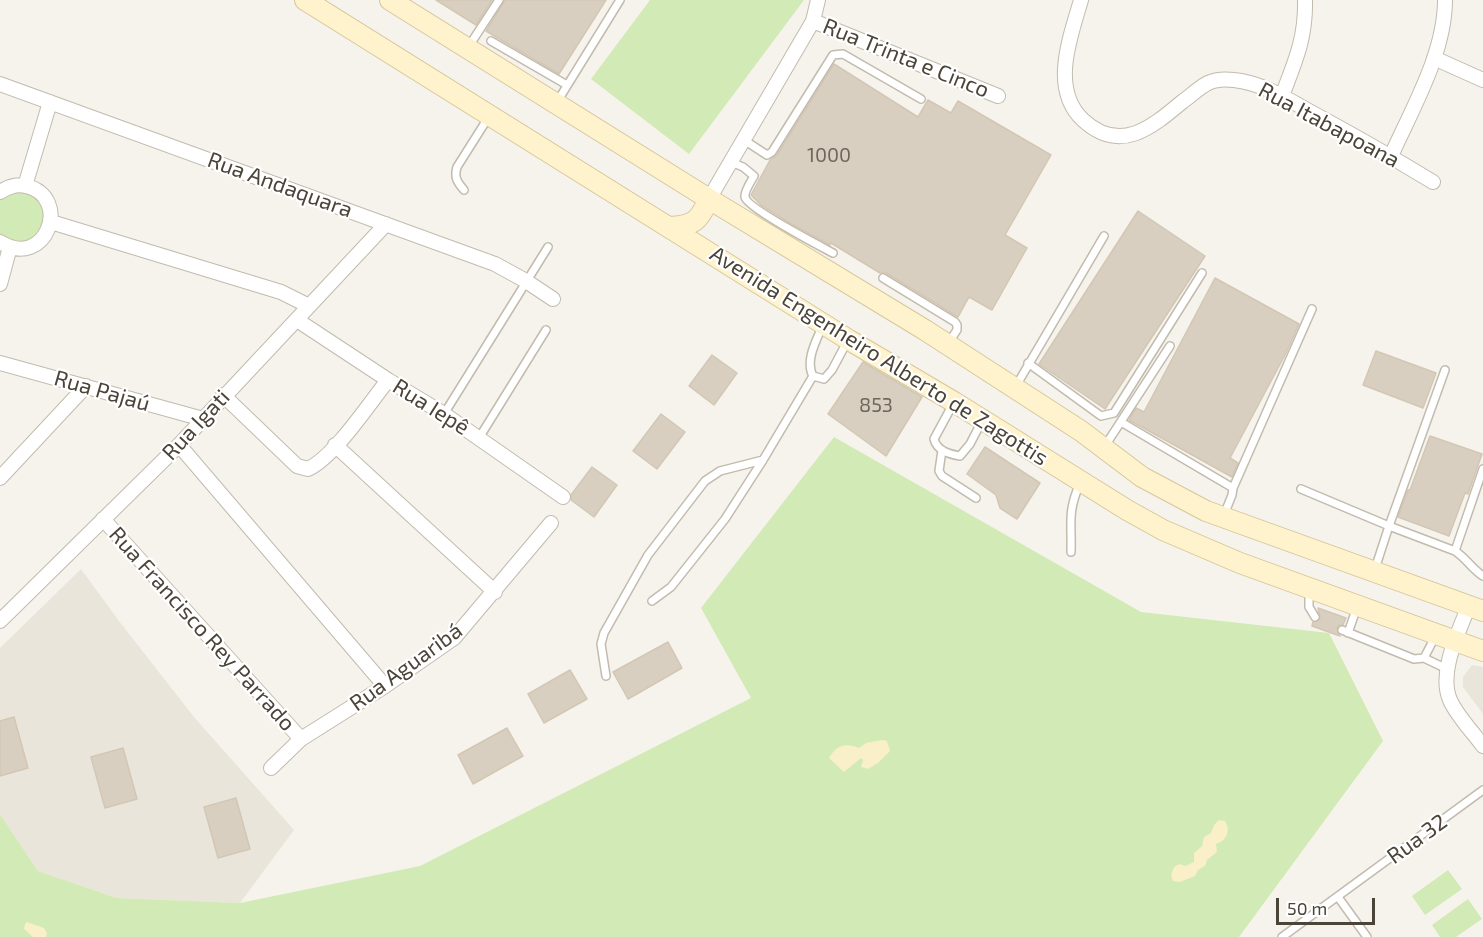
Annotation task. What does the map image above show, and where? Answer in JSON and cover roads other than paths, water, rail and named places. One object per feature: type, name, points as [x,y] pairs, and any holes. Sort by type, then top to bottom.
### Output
[{"type":"main road","name":"Avenida Engenheiro Alberto de Zagottis","points":[[305,0],[823,324],[1163,530],[1240,563],[1483,651]]},
{"type":"main road","name":"Avenida Engenheiro Alberto de Zagottis","points":[[390,0],[709,199],[948,344],[1082,431],[1142,477],[1206,511],[1476,608]]},
{"type":"main road","points":[[669,227],[689,225],[695,221],[709,199]]},
{"type":"street","points":[[709,199],[813,21],[818,0]]},
{"type":"street","name":"Rua Itabapoana","points":[[1081,0],[1069,42],[1065,69],[1067,97],[1075,113],[1091,128],[1107,136],[1134,135],[1154,124],[1209,82],[1236,80],[1282,96],[1391,156],[1433,182]]},
{"type":"street","points":[[1282,96],[1303,39],[1306,19],[1305,0]]},
{"type":"street","points":[[1391,156],[1434,58],[1442,29],[1444,0]]},
{"type":"street","name":"Rua Trinta e Cinco","points":[[813,21],[998,96]]},
{"type":"street","points":[[1434,58],[1483,80]]},
{"type":"street","name":"Rua Andaquara","points":[[0,84],[495,264],[553,299]]},
{"type":"street","points":[[25,186],[50,102]]},
{"type":"street","points":[[0,192],[15,185],[34,189],[46,201],[50,209],[51,222],[40,241],[31,247],[20,249],[5,244],[0,284]]},
{"type":"street","points":[[51,222],[281,292],[309,306]]},
{"type":"street","name":"Rua Igati","points":[[0,621],[179,445],[223,395],[297,320],[386,224]]},
{"type":"street","name":"Rua Iepê","points":[[297,320],[444,414],[564,497]]},
{"type":"street","name":"Rua Pajaú","points":[[0,363],[203,419]]},
{"type":"street","points":[[223,395],[297,466],[308,469],[316,465],[335,446],[388,380]]},
{"type":"street","points":[[0,478],[87,387]]},
{"type":"street","points":[[179,445],[385,686]]},
{"type":"street","points":[[335,446],[495,592]]},
{"type":"street","name":"Rua Francisco Rey Parrado","points":[[103,519],[301,739]]},
{"type":"street","name":"Rua Aguaribá","points":[[271,768],[301,739],[385,686],[454,638],[551,524]]},
{"type":"street","points":[[1476,608],[1456,641],[1447,669],[1446,685],[1451,701],[1483,746]]},
{"type":"lane","points":[[467,48],[499,0]]},
{"type":"lane","points":[[556,104],[620,0]]},
{"type":"lane","points":[[491,41],[567,85]]},
{"type":"lane","points":[[744,140],[767,154],[772,152],[833,55],[843,54],[921,99]]},
{"type":"lane","points":[[464,190],[457,182],[455,173],[457,167],[490,116]]},
{"type":"lane","points":[[731,162],[743,167],[754,176],[745,195],[746,200],[759,211],[833,253]]},
{"type":"lane","points":[[1015,388],[1104,236]]},
{"type":"lane","points":[[444,414],[549,247]]},
{"type":"lane","points":[[1028,363],[1101,416],[1114,413],[1202,273]]},
{"type":"lane","points":[[883,278],[955,322],[957,330],[948,344]]},
{"type":"lane","points":[[1223,517],[1233,488],[1312,309]]},
{"type":"lane","points":[[652,601],[671,587],[711,536],[763,460],[813,376],[810,362],[823,324]]},
{"type":"lane","points":[[479,438],[546,330]]},
{"type":"lane","points":[[813,376],[824,379],[832,370],[849,340]]},
{"type":"lane","points":[[1104,448],[1170,345]]},
{"type":"lane","points":[[1374,571],[1445,370]]},
{"type":"lane","points":[[954,402],[934,439],[936,445],[942,450],[960,456],[970,444],[983,419]]},
{"type":"lane","points":[[1121,422],[1233,488]]},
{"type":"lane","points":[[942,450],[939,471],[942,476],[976,498]]},
{"type":"lane","points":[[606,676],[602,644],[604,633],[648,555],[705,481],[720,471],[763,460]]},
{"type":"lane","points":[[1455,551],[1483,469]]},
{"type":"lane","points":[[1071,552],[1071,505],[1081,480]]},
{"type":"lane","points":[[1301,489],[1455,551],[1483,576]]},
{"type":"lane","points":[[1309,588],[1309,607],[1315,617]]},
{"type":"lane","points":[[1358,606],[1345,631],[1414,659],[1424,658],[1447,669]]},
{"type":"lane","points":[[1424,658],[1436,634]]},
{"type":"lane","name":"Rua 32","points":[[1282,937],[1482,793]]},
{"type":"lane","points":[[1338,897],[1367,937]]}]
